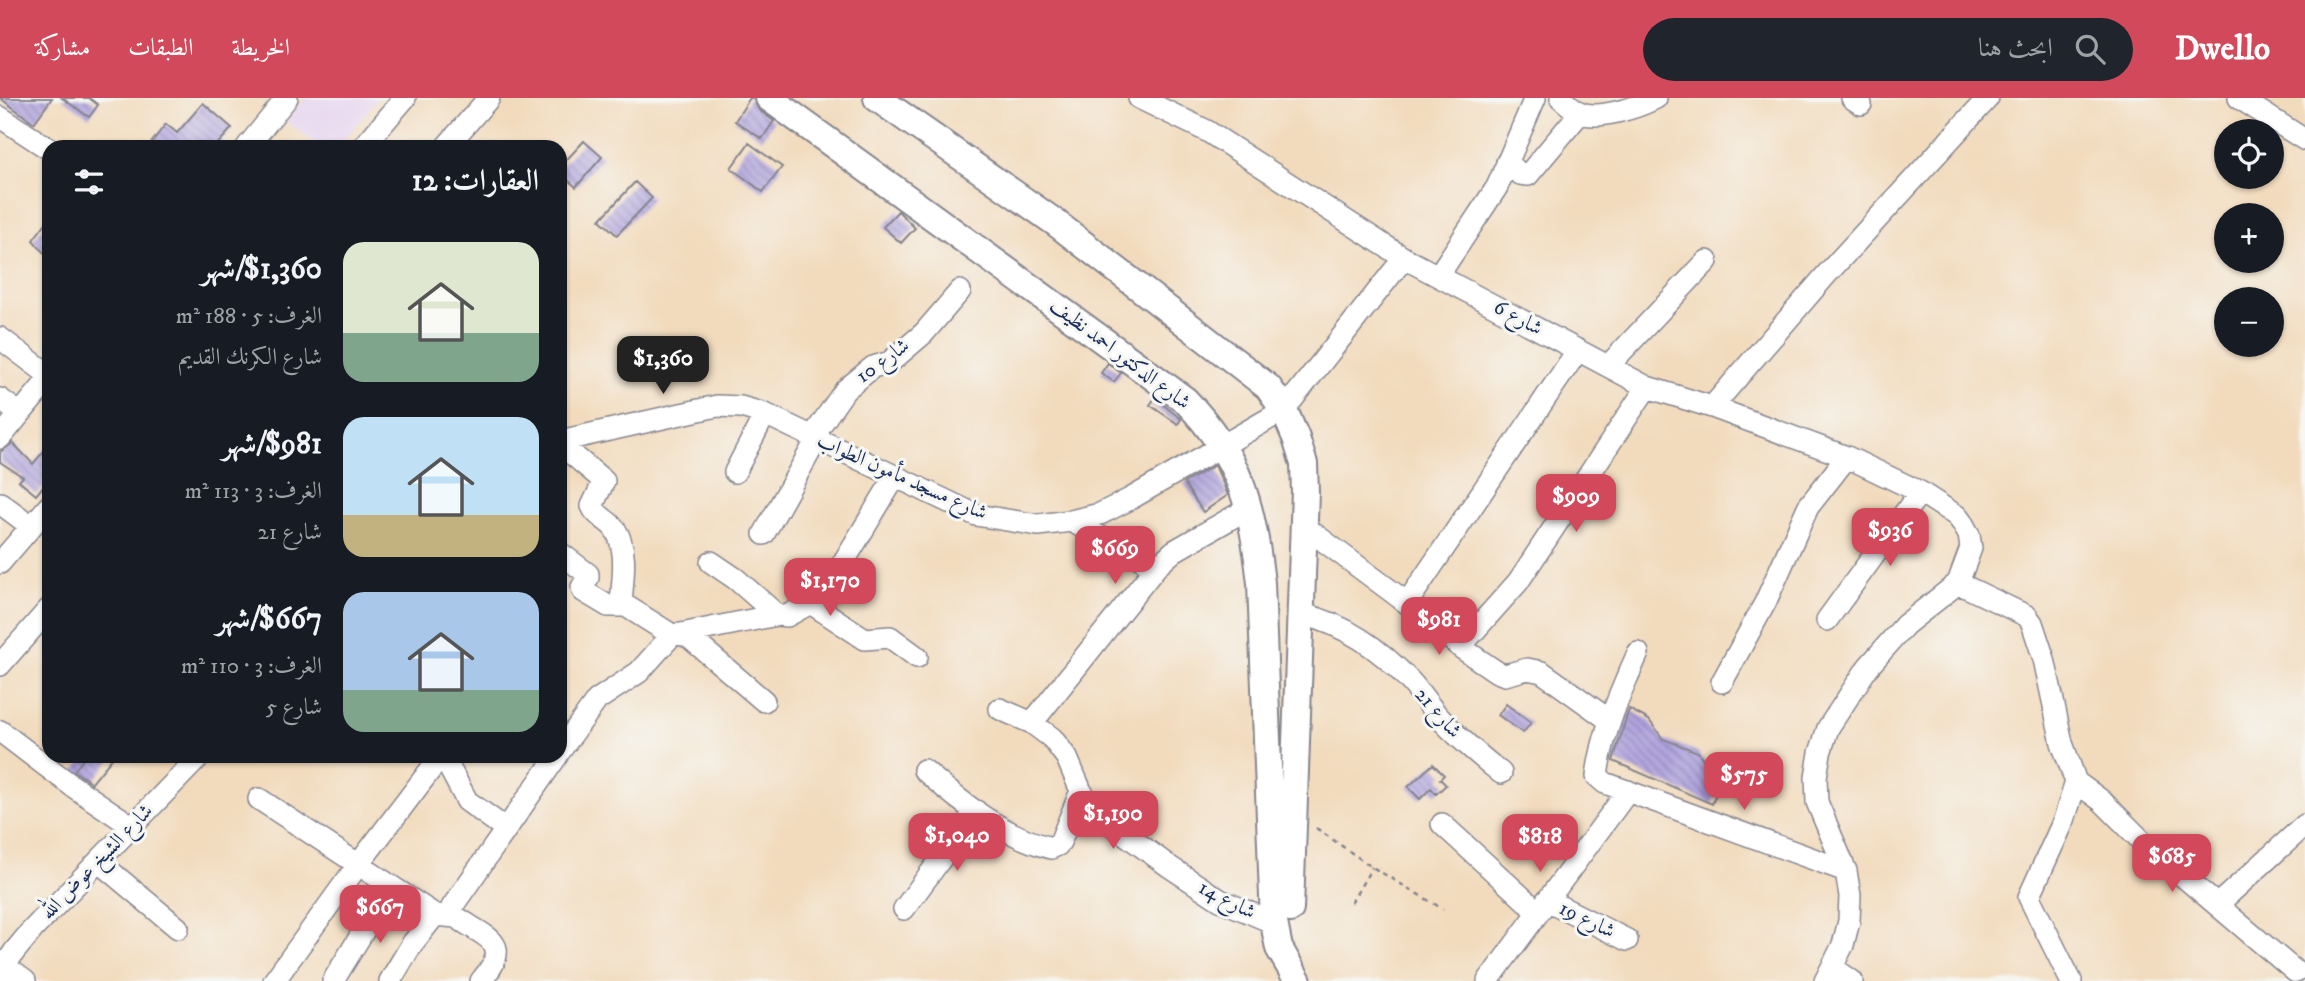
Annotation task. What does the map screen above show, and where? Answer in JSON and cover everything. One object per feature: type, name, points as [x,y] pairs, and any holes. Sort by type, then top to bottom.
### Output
[{"type":"main road","name":"شارع الدكتور احمد نظيف","points":[[769,98],[1185,400],[1206,421],[1223,445],[1239,475],[1250,508],[1261,583],[1274,923],[1279,948],[1298,981]]},
{"type":"main road","points":[[877,98],[1056,223],[1214,344],[1268,387],[1284,410],[1297,438],[1304,464],[1305,527],[1289,912],[1295,941],[1308,968],[1318,981]]},
{"type":"street","points":[[253,140],[287,98]]},
{"type":"street","points":[[369,140],[405,98]]},
{"type":"street","points":[[452,140],[489,98]]},
{"type":"street","name":"شارع 6","points":[[1139,98],[1207,131],[1404,258],[1647,387],[1712,407],[1847,457],[1920,492],[1957,516],[1969,536],[1971,548],[1958,583]]},
{"type":"street","points":[[1438,276],[1497,187],[1535,98]]},
{"type":"street","points":[[1561,98],[1580,113],[1618,112],[1641,106],[1656,98]]},
{"type":"street","points":[[1712,407],[1826,275],[1988,98]]},
{"type":"street","points":[[2239,98],[2305,140]]},
{"type":"street","points":[[1507,162],[1520,174],[1528,175],[1580,113]]},
{"type":"street","points":[[0,117],[42,144]]},
{"type":"street","name":"شارع مسجد مأمون الطواب","points":[[567,440],[717,406],[741,407],[765,414],[976,515],[1038,525],[1071,521],[1100,514],[1130,499],[1284,410],[1404,258]]},
{"type":"street","points":[[1608,366],[1707,261]]},
{"type":"street","name":"شارع 10","points":[[764,534],[815,438],[845,390],[873,367],[893,359],[924,333],[960,291]]},
{"type":"street","points":[[0,338],[42,371]]},
{"type":"street","points":[[1407,603],[1578,351]]},
{"type":"street","points":[[0,438],[42,386]]},
{"type":"street","points":[[1460,647],[1518,582],[1647,387]]},
{"type":"street","points":[[0,399],[20,414]]},
{"type":"street","points":[[735,472],[765,414]]},
{"type":"street","points":[[567,448],[604,481],[592,506],[615,530],[624,555],[621,606]]},
{"type":"street","points":[[1722,682],[1765,603],[1808,507],[1847,457]]},
{"type":"street","points":[[567,741],[597,699],[639,672],[676,634],[777,615],[787,616],[813,604],[823,596],[895,477]]},
{"type":"street","points":[[1826,620],[1920,492]]},
{"type":"street","points":[[0,503],[32,526]]},
{"type":"street","points":[[1032,723],[1156,567],[1174,551],[1250,508]]},
{"type":"street","points":[[0,563],[42,514]]},
{"type":"street","points":[[1071,521],[1156,567]]},
{"type":"street","points":[[1305,527],[1407,603],[1460,647],[1497,672],[1505,675],[1527,669],[1542,672],[1609,720]]},
{"type":"street","points":[[567,558],[588,574],[583,591],[608,606],[631,609],[676,634],[690,638],[764,701]]},
{"type":"street","points":[[711,562],[744,585],[777,615]]},
{"type":"street","points":[[1852,981],[1828,974],[1843,944],[1849,920],[1850,896],[1846,871],[1817,802],[1816,777],[1820,752],[1828,728],[1868,667],[1905,625],[1958,583],[2021,612],[2032,623],[2044,659],[2062,743],[2076,782],[2102,801],[2145,844],[2297,972]]},
{"type":"street","points":[[813,604],[864,639],[890,637],[917,657]]},
{"type":"street","name":"شارع 21","points":[[1302,614],[1336,624],[1367,642],[1410,681],[1465,743],[1501,774]]},
{"type":"street","points":[[0,665],[42,617]]},
{"type":"street","points":[[1639,653],[1609,720],[1601,747],[1597,776],[1605,783],[1846,871]]},
{"type":"street","name":"شارع 14","points":[[1000,709],[1032,723],[1052,738],[1067,758],[1081,791],[1096,813],[1220,900],[1274,923]]},
{"type":"street","points":[[0,731],[42,763]]},
{"type":"street","points":[[42,763],[132,827]]},
{"type":"street","name":"شارع الشيخ عوض الله","points":[[4,972],[33,929],[193,763]]},
{"type":"street","points":[[274,981],[437,763]]},
{"type":"street","points":[[446,763],[467,800],[506,829]]},
{"type":"street","points":[[481,981],[497,960],[498,952],[494,944],[456,917],[453,913],[455,902],[552,763]]},
{"type":"street","points":[[924,770],[976,811],[1010,831],[1051,848],[1061,840],[1081,791]]},
{"type":"street","points":[[2071,981],[2029,897],[2064,820],[2076,782]]},
{"type":"street","points":[[1488,981],[1628,791]]},
{"type":"street","points":[[259,799],[435,915],[456,917]]},
{"type":"street","points":[[904,909],[976,811]]},
{"type":"street","name":"شارع 19","points":[[1442,824],[1542,906],[1627,940]]},
{"type":"street","points":[[2217,905],[2305,824]]},
{"type":"street","points":[[99,862],[178,928]]},
{"type":"street","points":[[333,981],[391,887]]},
{"type":"street","points":[[390,981],[412,944],[435,915]]},
{"type":"street","points":[[4,972],[25,981]]},
{"type":"path","points":[[1293,812],[1372,867],[1443,909]]},
{"type":"path","points":[[1351,904],[1372,867]]},
{"type":"shaded area","points":[[305,98],[378,98],[345,140],[311,140],[286,122]]},
{"type":"building","points":[[0,98],[52,98],[34,123]]},
{"type":"building","points":[[62,98],[89,98],[98,105],[89,117]]},
{"type":"building","points":[[750,98],[753,98],[759,110],[774,121],[762,139],[735,121]]},
{"type":"building","points":[[203,103],[232,128],[221,140],[153,140],[166,124],[177,133]]},
{"type":"building","points":[[584,141],[602,157],[576,187],[567,179],[567,159]]},
{"type":"building","points":[[749,143],[782,167],[763,192],[731,168]]},
{"type":"building","points":[[635,182],[652,198],[617,235],[600,220]]},
{"type":"building","points":[[898,211],[915,228],[901,243],[883,227]]},
{"type":"building","points":[[42,228],[42,251],[33,240]]},
{"type":"building","points":[[1108,363],[1121,373],[1114,382],[1101,373]]},
{"type":"building","points":[[1155,398],[1181,419],[1178,424],[1150,405]]},
{"type":"building","points":[[13,443],[33,464],[42,453],[42,488],[36,495],[19,481],[23,477],[0,462],[0,452]]},
{"type":"building","points":[[1215,465],[1228,495],[1203,512],[1184,483]]},
{"type":"building","points":[[1506,704],[1531,723],[1523,733],[1498,715]]},
{"type":"building","points":[[1629,709],[1649,720],[1663,739],[1698,752],[1720,783],[1712,804],[1613,761]]},
{"type":"building","points":[[80,763],[108,763],[92,783],[74,771]]},
{"type":"building","points":[[1433,764],[1444,775],[1440,779],[1446,785],[1436,794],[1431,788],[1420,799],[1408,787]]}]
